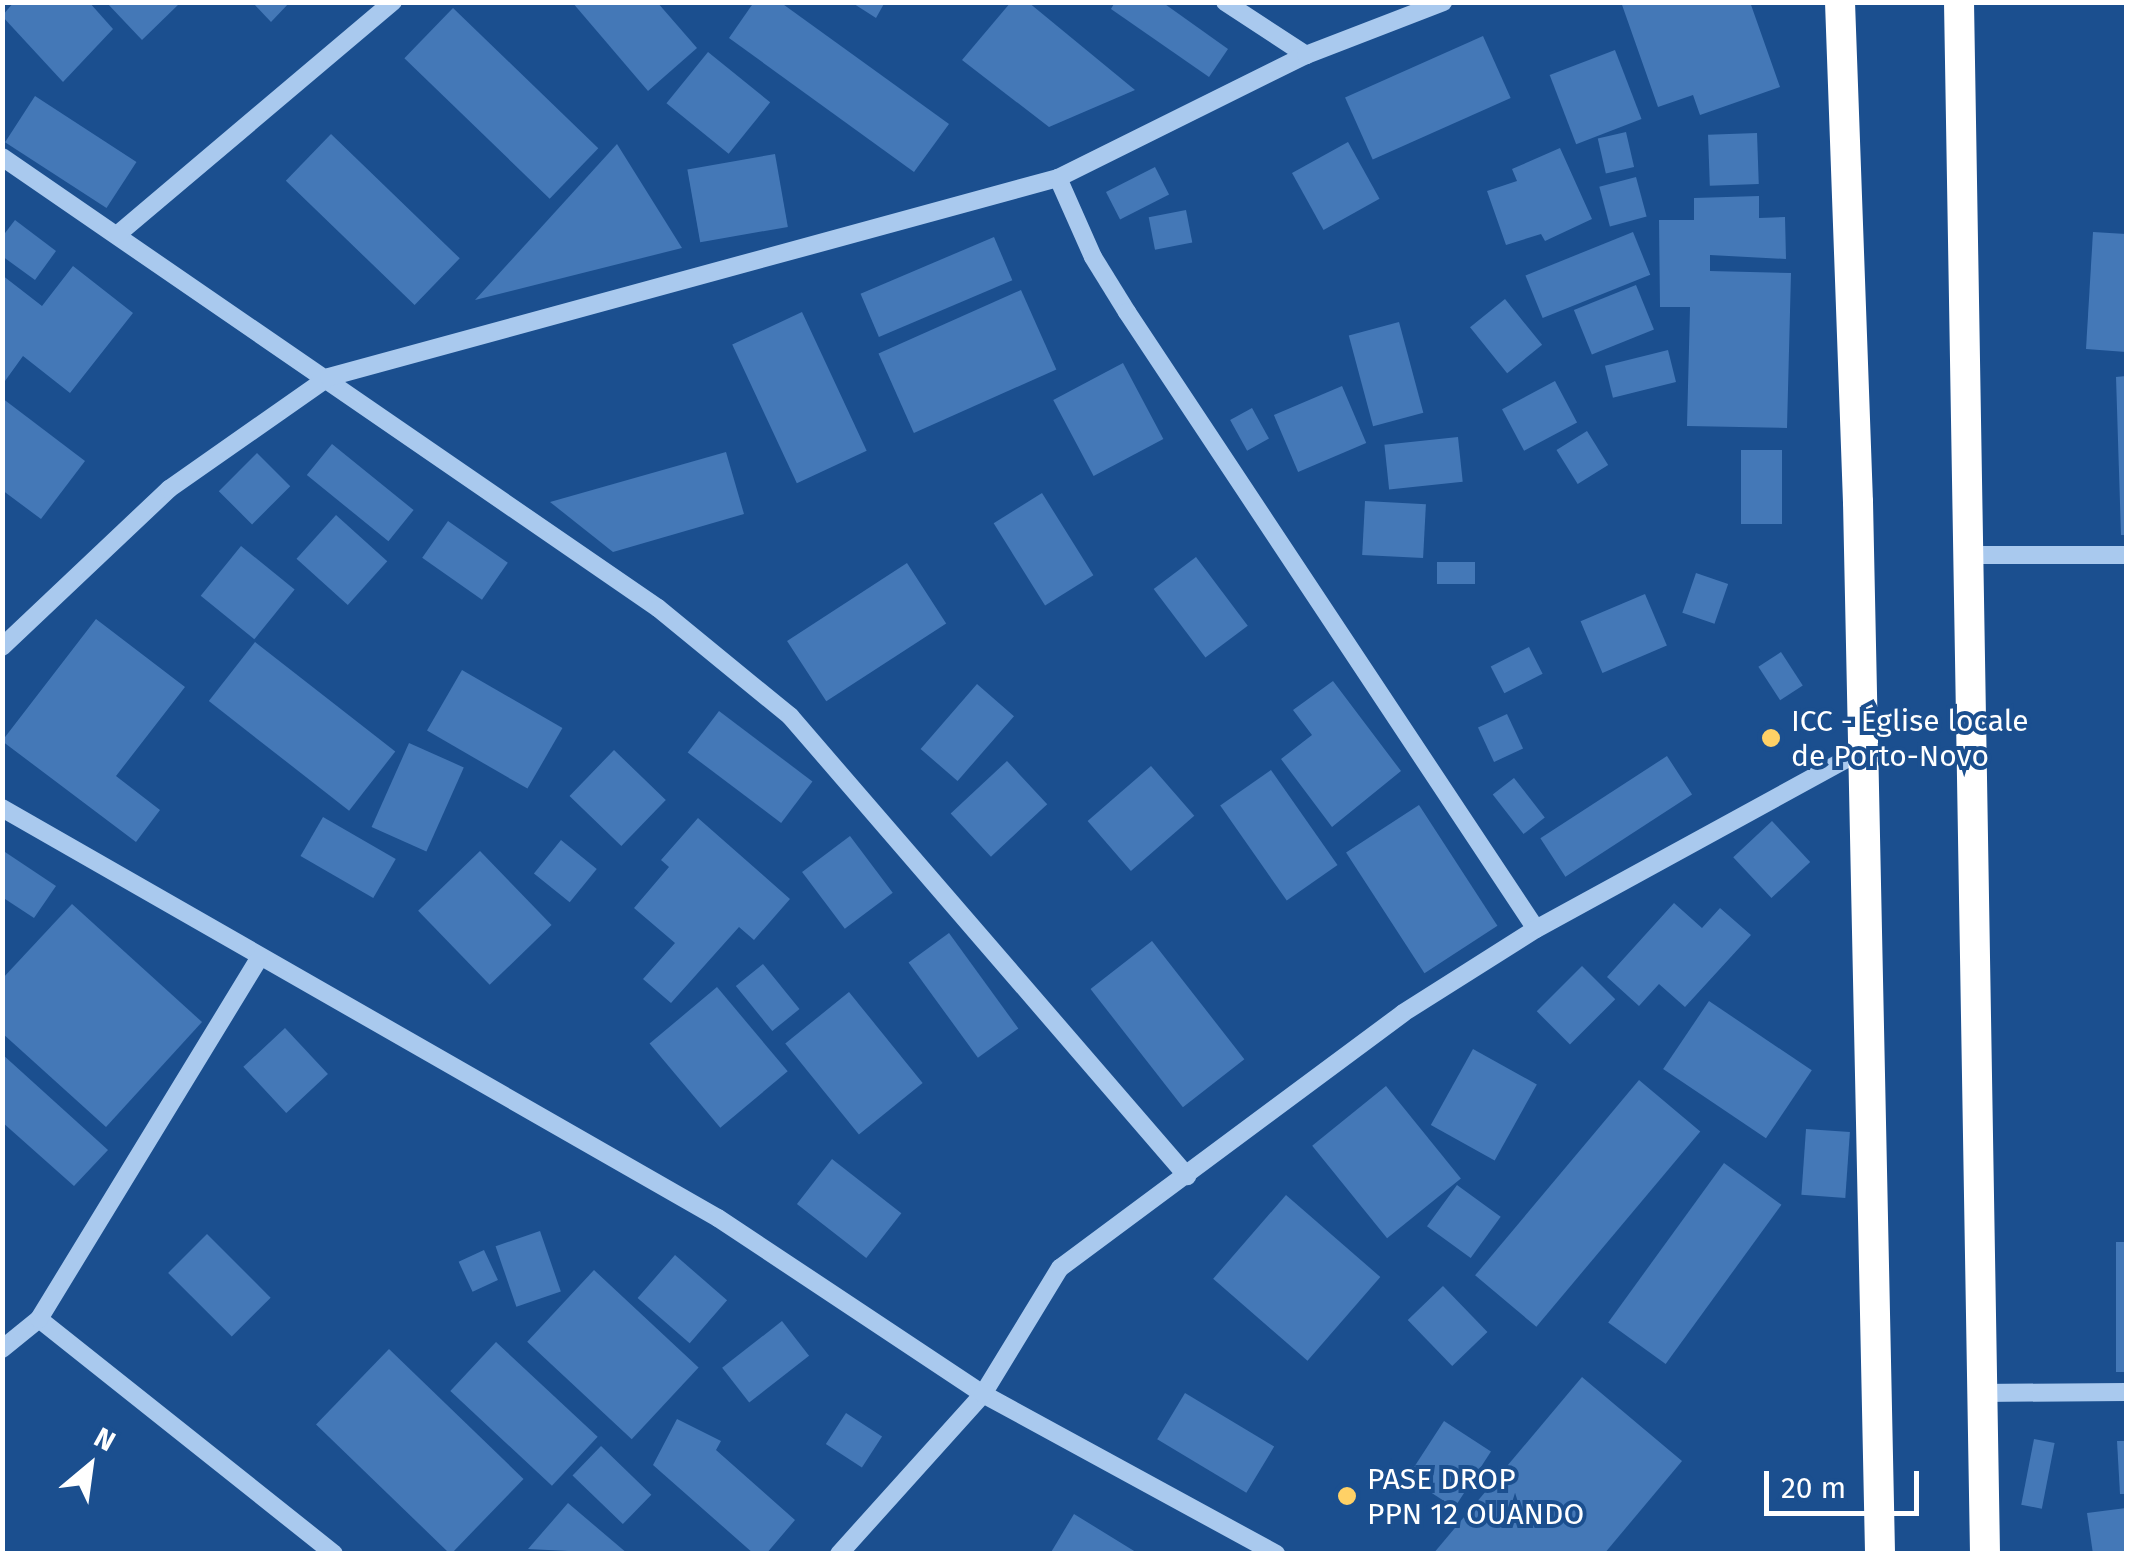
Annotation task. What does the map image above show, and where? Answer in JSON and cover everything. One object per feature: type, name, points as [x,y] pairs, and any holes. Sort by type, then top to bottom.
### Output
[{"type":"highway","points":[[1840,2],[1880,1554]]},
{"type":"highway","points":[[1960,2],[1979,1394],[1985,1554]]},
{"type":"street","points":[[118,234],[393,2]]},
{"type":"street","points":[[1224,2],[1306,55]]},
{"type":"street","points":[[2,646],[170,489],[329,376],[1058,178],[1306,55],[1443,2]]},
{"type":"street","points":[[2,157],[329,376],[658,608],[790,716],[1187,1176]]},
{"type":"street","points":[[1058,178],[1093,258],[1536,929]]},
{"type":"street","points":[[1970,555],[2126,555]]},
{"type":"street","points":[[839,1554],[983,1394],[1060,1268],[1403,1013],[1536,929],[1861,750]]},
{"type":"street","points":[[2,808],[259,959],[718,1218],[983,1394],[1276,1554]]},
{"type":"street","points":[[2,1348],[40,1318],[259,959]]},
{"type":"street","points":[[40,1318],[334,1554]]},
{"type":"street","points":[[1979,1394],[2126,1392]]},
{"type":"building","points":[[14,2],[89,2],[113,29],[63,82],[2,16]]},
{"type":"building","points":[[106,2],[181,2],[142,40]]},
{"type":"building","points":[[252,2],[290,2],[271,22]]},
{"type":"building","points":[[572,2],[657,2],[697,48],[648,91]]},
{"type":"building","points":[[754,2],[780,2],[949,124],[914,172],[729,38]]},
{"type":"building","points":[[851,2],[885,2],[876,18]]},
{"type":"building","points":[[1011,2],[1028,2],[1135,90],[1049,127],[962,60]]},
{"type":"building","points":[[1115,2],[1162,2],[1228,49],[1209,77],[1111,9]]},
{"type":"building","points":[[1621,2],[1750,2],[1780,87],[1700,115],[1693,95],[1658,107]]},
{"type":"building","points":[[453,8],[598,148],[550,199],[404,58]]},
{"type":"building","points":[[1483,36],[1511,98],[1373,160],[1345,97]]},
{"type":"building","points":[[1615,50],[1642,119],[1576,144],[1550,75]]},
{"type":"building","points":[[708,52],[770,102],[729,154],[666,103]]},
{"type":"building","points":[[35,96],[136,162],[107,208],[5,142]]},
{"type":"building","points":[[1626,132],[1634,167],[1606,174],[1598,139]]},
{"type":"building","points":[[1757,133],[1759,184],[1710,186],[1708,135]]},
{"type":"building","points":[[331,134],[460,258],[415,305],[286,181]]},
{"type":"building","points":[[1348,142],[1380,199],[1324,230],[1292,173]]},
{"type":"building","points":[[617,144],[682,248],[475,300]]},
{"type":"building","points":[[1560,148],[1592,219],[1545,241],[1541,234],[1506,245],[1487,191],[1517,181],[1512,169]]},
{"type":"building","points":[[775,154],[788,227],[700,242],[687,169]]},
{"type":"building","points":[[1155,167],[1169,195],[1120,220],[1106,192]]},
{"type":"building","points":[[1636,177],[1647,217],[1610,226],[1599,187]]},
{"type":"building","points":[[1759,196],[1759,218],[1785,217],[1786,259],[1710,255],[1710,271],[1791,273],[1787,428],[1687,426],[1690,307],[1660,307],[1659,220],[1694,220],[1694,198]]},
{"type":"building","points":[[1186,210],[1192,242],[1155,250],[1149,217]]},
{"type":"building","points":[[15,220],[56,251],[35,280],[2,256],[2,237]]},
{"type":"building","points":[[1633,232],[1650,275],[1543,318],[1525,275]]},
{"type":"building","points":[[2093,232],[2126,234],[2126,352],[2086,349]]},
{"type":"building","points":[[994,237],[1012,280],[879,337],[861,294]]},
{"type":"building","points":[[73,266],[133,313],[70,393],[23,356],[5,381],[2,275],[42,306]]},
{"type":"building","points":[[1636,285],[1654,330],[1592,355],[1574,310]]},
{"type":"building","points":[[1021,290],[1056,369],[914,433],[878,353]]},
{"type":"building","points":[[1505,299],[1542,345],[1507,373],[1470,327]]},
{"type":"building","points":[[802,312],[867,451],[797,483],[732,345]]},
{"type":"building","points":[[1399,322],[1423,413],[1373,426],[1349,335]]},
{"type":"building","points":[[1668,350],[1676,382],[1613,398],[1605,366]]},
{"type":"building","points":[[1123,363],[1163,439],[1094,476],[1053,400]]},
{"type":"building","points":[[2126,376],[2126,535],[2121,535],[2116,377]]},
{"type":"building","points":[[1555,381],[1577,422],[1524,451],[1502,409]]},
{"type":"building","points":[[1342,386],[1366,443],[1298,472],[1274,415]]},
{"type":"building","points":[[2,398],[85,461],[41,519],[2,490]]},
{"type":"building","points":[[1252,408],[1269,439],[1247,451],[1230,420]]},
{"type":"building","points":[[1587,431],[1608,465],[1578,484],[1556,450]]},
{"type":"building","points":[[1458,437],[1463,482],[1389,489],[1384,445]]},
{"type":"building","points":[[332,444],[414,510],[388,541],[307,475]]},
{"type":"building","points":[[1741,450],[1782,450],[1782,524],[1741,524]]},
{"type":"building","points":[[726,452],[744,514],[613,552],[550,502]]},
{"type":"building","points":[[257,453],[290,486],[252,524],[219,491]]},
{"type":"building","points":[[1042,493],[1093,575],[1045,605],[994,523]]},
{"type":"building","points":[[1365,501],[1426,504],[1423,558],[1362,555]]},
{"type":"building","points":[[336,515],[387,561],[348,605],[297,559]]},
{"type":"building","points":[[448,521],[508,563],[482,600],[422,558]]},
{"type":"building","points":[[241,546],[295,589],[254,639],[201,596]]},
{"type":"building","points":[[1196,557],[1248,626],[1205,658],[1154,589]]},
{"type":"building","points":[[1437,562],[1475,562],[1475,584],[1437,584]]},
{"type":"building","points":[[907,563],[946,623],[826,701],[787,641]]},
{"type":"building","points":[[1696,573],[1728,584],[1714,624],[1682,613]]},
{"type":"building","points":[[1645,594],[1667,646],[1602,673],[1581,621]]},
{"type":"building","points":[[96,619],[185,687],[116,776],[160,810],[136,842],[2,741]]},
{"type":"building","points":[[255,642],[395,752],[349,811],[209,701]]},
{"type":"building","points":[[1529,647],[1543,674],[1504,693],[1491,667]]},
{"type":"building","points":[[1781,652],[1803,686],[1780,700],[1758,667]]},
{"type":"building","points":[[462,670],[562,728],[527,789],[427,731]]},
{"type":"building","points":[[1333,681],[1401,771],[1332,827],[1281,759],[1312,735],[1293,710]]},
{"type":"building","points":[[977,684],[1014,716],[958,781],[921,749]]},
{"type":"building","points":[[719,711],[812,781],[781,823],[688,753]]},
{"type":"building","points":[[1507,714],[1523,748],[1494,762],[1478,728]]},
{"type":"building","points":[[409,743],[464,767],[426,851],[372,827]]},
{"type":"building","points":[[614,750],[666,800],[621,846],[570,796]]},
{"type":"building","points":[[1667,756],[1692,795],[1565,877],[1540,838]]},
{"type":"building","points":[[1007,761],[1047,804],[991,857],[951,814]]},
{"type":"building","points":[[1151,766],[1194,816],[1131,871],[1088,821]]},
{"type":"building","points":[[1271,770],[1338,865],[1287,901],[1220,806]]},
{"type":"building","points":[[1514,778],[1545,817],[1524,834],[1493,795]]},
{"type":"building","points":[[1419,805],[1497,926],[1424,973],[1346,852]]},
{"type":"building","points":[[323,817],[396,859],[373,898],[300,856]]},
{"type":"building","points":[[698,818],[790,899],[754,940],[739,927],[671,1003],[643,979],[675,943],[634,908],[669,867],[661,860]]},
{"type":"building","points":[[1772,821],[1810,862],[1771,898],[1733,857]]},
{"type":"building","points":[[850,836],[893,893],[845,929],[802,872]]},
{"type":"building","points":[[561,840],[597,869],[570,902],[534,873]]},
{"type":"building","points":[[2,850],[56,886],[34,918],[2,897]]},
{"type":"building","points":[[480,851],[552,925],[490,985],[418,911]]},
{"type":"building","points":[[1674,903],[1702,928],[1720,908],[1751,935],[1685,1007],[1659,984],[1639,1006],[1607,977]]},
{"type":"building","points":[[72,904],[202,1022],[106,1127],[2,1033],[2,979]]},
{"type":"building","points":[[949,933],[1018,1028],[978,1058],[909,962]]},
{"type":"building","points":[[1152,941],[1244,1059],[1183,1107],[1091,989]]},
{"type":"building","points":[[763,964],[800,1009],[772,1031],[736,986]]},
{"type":"building","points":[[1582,966],[1615,999],[1570,1044],[1537,1011]]},
{"type":"building","points":[[717,987],[788,1071],[720,1128],[650,1044]]},
{"type":"building","points":[[849,992],[923,1083],[859,1135],[785,1044]]},
{"type":"building","points":[[1709,1001],[1812,1070],[1766,1138],[1663,1069]]},
{"type":"building","points":[[285,1028],[328,1074],[286,1113],[243,1067]]},
{"type":"building","points":[[1473,1049],[1537,1084],[1495,1160],[1431,1125]]},
{"type":"building","points":[[2,1054],[108,1150],[74,1186],[2,1122]]},
{"type":"building","points":[[1639,1080],[1700,1131],[1536,1327],[1475,1275]]},
{"type":"building","points":[[1386,1086],[1461,1178],[1387,1238],[1312,1146]]},
{"type":"building","points":[[1806,1129],[1850,1132],[1845,1198],[1801,1195]]},
{"type":"building","points":[[832,1159],[901,1213],[866,1258],[797,1204]]},
{"type":"building","points":[[1724,1163],[1781,1205],[1666,1364],[1608,1322]]},
{"type":"building","points":[[1457,1185],[1501,1217],[1471,1258],[1427,1226]]},
{"type":"building","points":[[1286,1195],[1380,1277],[1308,1361],[1213,1279]]},
{"type":"building","points":[[540,1231],[561,1292],[516,1307],[496,1246]]},
{"type":"building","points":[[207,1234],[271,1298],[232,1337],[168,1273]]},
{"type":"building","points":[[2116,1242],[2126,1242],[2126,1372],[2116,1372]]},
{"type":"building","points":[[484,1250],[498,1280],[473,1292],[459,1262]]},
{"type":"building","points":[[675,1255],[727,1300],[690,1343],[638,1298]]},
{"type":"building","points":[[594,1270],[699,1368],[632,1439],[527,1342]]},
{"type":"building","points":[[1443,1286],[1487,1332],[1452,1366],[1408,1320]]},
{"type":"building","points":[[782,1321],[809,1356],[749,1402],[722,1368]]},
{"type":"building","points":[[496,1342],[598,1437],[552,1486],[450,1391]]},
{"type":"building","points":[[389,1349],[524,1479],[450,1554],[316,1425]]},
{"type":"building","points":[[1582,1377],[1682,1461],[1604,1554],[1433,1554]]},
{"type":"building","points":[[1185,1393],[1274,1447],[1246,1493],[1157,1439]]},
{"type":"building","points":[[846,1413],[882,1436],[862,1467],[826,1444]]},
{"type":"building","points":[[677,1419],[721,1441],[716,1450],[795,1520],[766,1554],[754,1554],[653,1465]]},
{"type":"building","points":[[1444,1421],[1491,1451],[1454,1508],[1408,1477]]},
{"type":"building","points":[[2034,1439],[2055,1443],[2042,1509],[2021,1505]]},
{"type":"building","points":[[2117,1441],[2126,1441],[2126,1494],[2120,1494]]},
{"type":"building","points":[[601,1446],[651,1495],[623,1524],[573,1475]]},
{"type":"building","points":[[568,1503],[628,1554],[528,1549]]},
{"type":"building","points":[[2126,1508],[2126,1554],[2093,1554],[2087,1513]]},
{"type":"building","points":[[1074,1514],[1139,1554],[1050,1554]]},
{"type":"place","name":"ICC - Église locale de Porto-Novo","points":[[1771,738]]},
{"type":"place","name":"PASE DROP PPN 12 OUANDO","points":[[1347,1496]]}]
